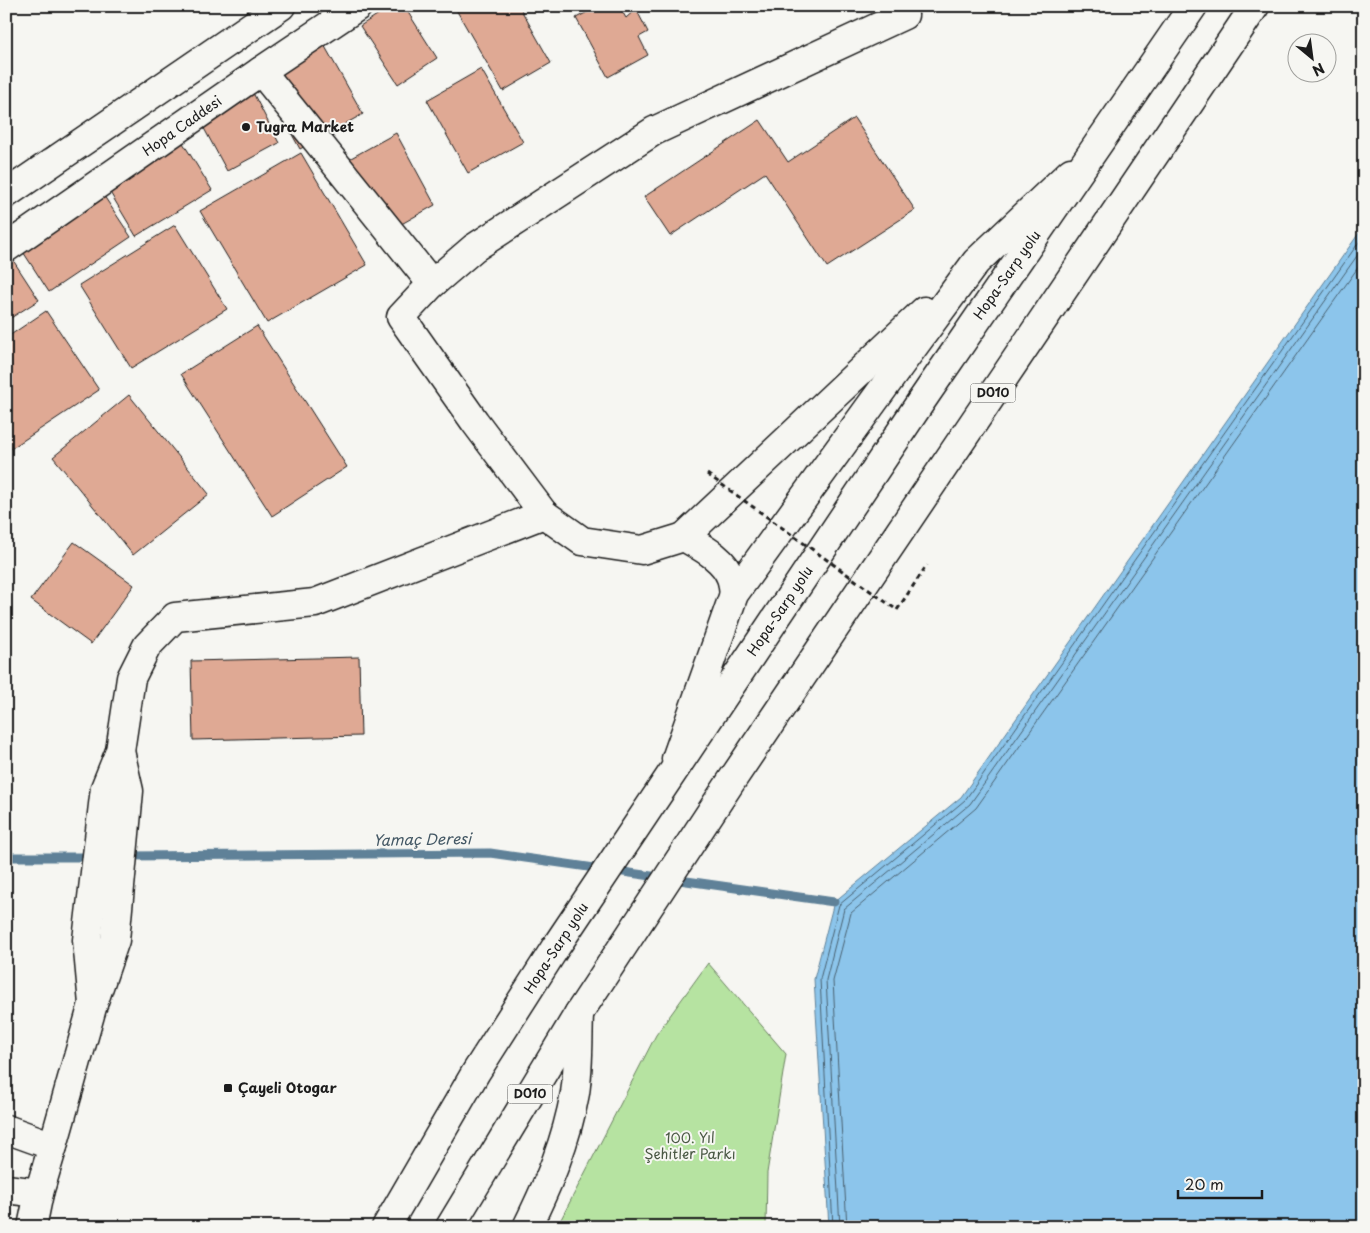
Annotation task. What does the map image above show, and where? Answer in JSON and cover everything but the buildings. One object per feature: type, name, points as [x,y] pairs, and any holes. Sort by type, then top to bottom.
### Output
[{"type":"main road","points":[[6,194],[281,6]]},
{"type":"main road","name":"Hopa Caddesi","points":[[6,248],[358,6]]},
{"type":"main road","name":"Hopa-Sarp yolu","points":[[386,1227],[476,1072],[671,774],[922,400],[1193,6]]},
{"type":"main road","name":"D010","points":[[450,1227],[579,1013],[612,962],[732,780],[1255,6]]},
{"type":"main road","points":[[904,15],[654,131],[474,248],[432,284],[401,317],[475,422],[544,514],[582,541],[642,550],[684,537],[1091,154]]},
{"type":"main road","points":[[261,71],[432,284]]},
{"type":"main road","points":[[671,774],[734,594],[976,262]]},
{"type":"main road","points":[[32,1227],[39,1193],[94,1004],[115,940],[117,790],[120,751],[132,678],[147,646],[175,617],[315,602],[544,514]]},
{"type":"main road","points":[[684,537],[711,554],[724,566],[731,578],[734,594]]},
{"type":"main road","points":[[94,1004],[87,940],[117,790]]},
{"type":"main road","points":[[528,1227],[551,1178],[566,1134],[575,1091],[579,1013]]},
{"type":"main road","points":[[6,1129],[53,1146]]},
{"type":"main road","points":[[6,1189],[39,1193]]},
{"type":"path","points":[[707,474],[897,610],[927,565]]},
{"type":"green space","name":"100. Yıl Şehitler Parkı","points":[[708,963],[786,1054],[767,1173],[766,1227],[557,1227],[656,1035]]},
{"type":"water","points":[[1364,226],[1364,1227],[829,1227],[814,979],[834,902],[961,797]]},
{"type":"waterway","name":"Yamaç Deresi","points":[[126,856],[490,853],[834,902]]},
{"type":"waterway","name":"Yamaç Deresi","points":[[6,857],[93,857]]},
{"type":"place","name":"Tugra Market","points":[[246,127]]},
{"type":"place","name":"Çayeli Otogar","points":[[228,1088]]}]
